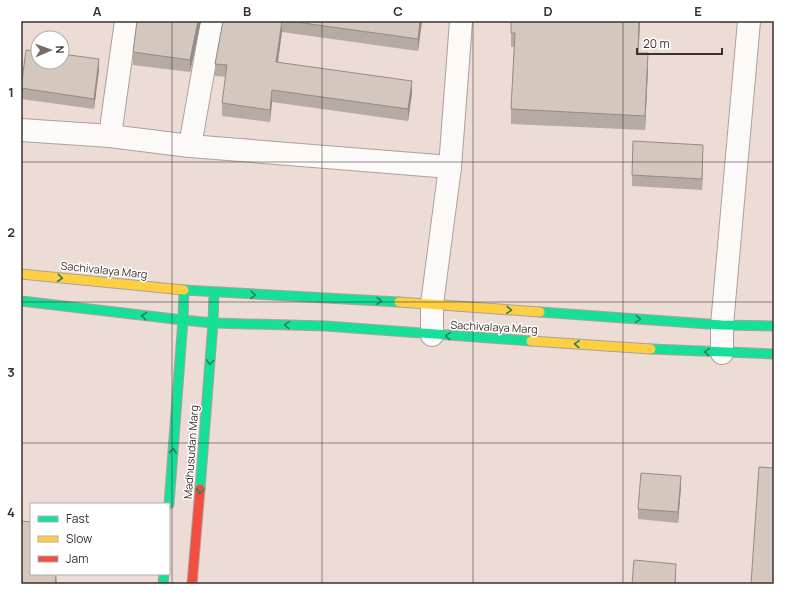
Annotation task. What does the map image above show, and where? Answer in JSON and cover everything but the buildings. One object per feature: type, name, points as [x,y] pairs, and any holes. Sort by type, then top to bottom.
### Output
[{"type":"main road","name":"Sachivalaya Marg","points":[[21,274],[214,293],[432,304],[722,325],[774,326]]},
{"type":"main road","name":"Madhusudan Marg","points":[[169,503],[184,290]]},
{"type":"main road","name":"Madhusudan Marg","points":[[192,584],[213,323],[214,293]]},
{"type":"main road","points":[[21,301],[183,320]]},
{"type":"main road","name":"Sachivalaya Marg","points":[[183,320],[213,323],[326,326],[432,335],[722,353],[774,354]]},
{"type":"street","points":[[110,136],[126,21]]},
{"type":"street","points":[[190,146],[212,21]]},
{"type":"street","points":[[432,335],[432,304],[450,166],[461,21]]},
{"type":"street","points":[[722,353],[722,325],[749,21]]},
{"type":"street","points":[[21,130],[110,136],[190,146],[450,166]]},
{"type":"traffic: fast","points":[[214,293],[213,323],[183,320],[184,290],[399,302]]},
{"type":"traffic: fast","points":[[21,301],[183,320],[169,503]]},
{"type":"traffic: fast","points":[[540,312],[722,325],[774,326]]},
{"type":"traffic: fast","points":[[200,489],[213,323],[326,326],[531,341]]},
{"type":"traffic: fast","points":[[651,349],[774,354]]},
{"type":"traffic: fast","points":[[163,584],[164,575]]},
{"type":"traffic: slow","points":[[21,274],[184,290]]},
{"type":"traffic: slow","points":[[399,302],[540,312]]},
{"type":"traffic: slow","points":[[531,341],[651,349]]},
{"type":"traffic: jam","points":[[192,584],[200,489]]}]
